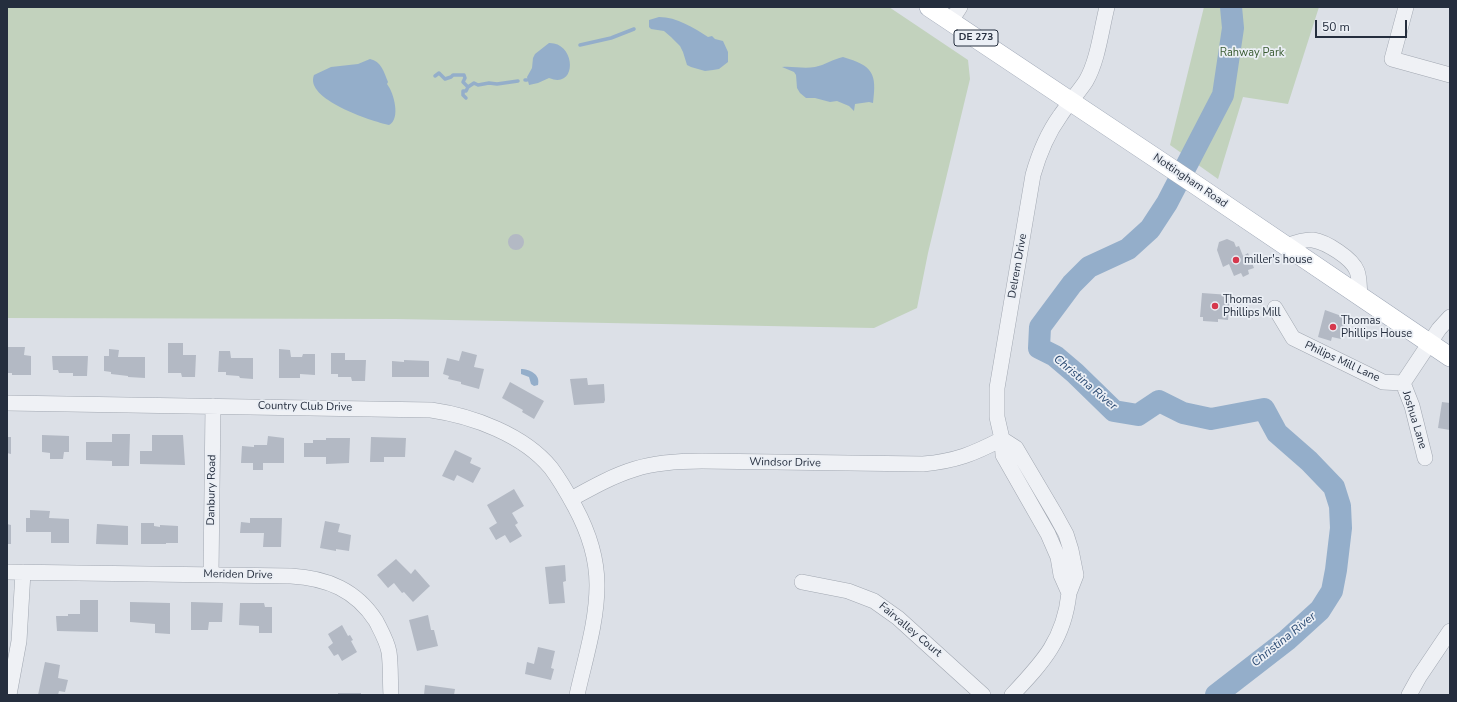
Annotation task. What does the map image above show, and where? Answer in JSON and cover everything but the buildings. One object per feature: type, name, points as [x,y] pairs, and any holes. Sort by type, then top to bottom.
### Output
[{"type":"main road","name":"Nottingham Road","points":[[929,7],[955,14],[1071,101],[1450,357]]},
{"type":"street","name":"Delrem Drive","points":[[1002,439],[998,417],[997,388],[1033,175],[1041,150],[1047,138],[1089,74],[1095,57],[1107,7]]},
{"type":"street","points":[[1406,7],[1392,59],[1450,75]]},
{"type":"street","name":"Philips Mill Lane","points":[[1276,308],[1293,338],[1383,382],[1403,383]]},
{"type":"street","points":[[1403,383],[1429,343],[1450,317]]},
{"type":"street","name":"Joshua Lane","points":[[1403,383],[1412,406],[1425,458]]},
{"type":"street","name":"Country Club Drive","points":[[7,403],[409,409],[443,412],[467,417],[502,432],[530,449],[551,468],[571,499],[587,533],[595,566],[597,583],[594,618],[577,695]]},
{"type":"street","name":"Danbury Road","points":[[211,574],[213,406]]},
{"type":"street","points":[[1002,439],[1016,448],[1066,534],[1076,576],[1069,593],[1064,620],[1058,636],[1038,668],[1012,695]]},
{"type":"street","name":"Windsor Drive","points":[[571,499],[634,469],[668,462],[702,461],[923,464],[954,460],[1002,439]]},
{"type":"street","name":"Meriden Drive","points":[[7,572],[211,574],[306,577],[325,581],[349,592],[362,603],[372,615],[385,639],[389,651],[391,695]]},
{"type":"street","points":[[10,695],[18,656],[23,572]]},
{"type":"street","name":"Fairvalley Court","points":[[802,582],[848,591],[874,601],[898,618],[983,695]]},
{"type":"street","points":[[1409,695],[1419,677],[1450,631]]},
{"type":"green space","points":[[7,7],[889,7],[968,60],[970,79],[928,253],[917,308],[874,328],[396,319],[7,318]]},
{"type":"green space","name":"Rahway Park","points":[[1204,7],[1319,7],[1288,104],[1243,97],[1218,179],[1170,145]]},
{"type":"water","points":[[659,17],[666,17],[679,21],[708,37],[712,36],[715,39],[723,41],[728,52],[728,62],[719,69],[705,71],[687,65],[680,46],[671,37],[664,31],[651,29],[649,27],[649,20]]},
{"type":"water","points":[[549,43],[558,45],[569,57],[569,72],[565,77],[558,80],[549,78],[529,85],[527,77],[532,68],[533,58],[535,54]]},
{"type":"water","points":[[843,57],[853,60],[867,68],[871,72],[873,78],[873,103],[869,102],[855,104],[854,111],[849,106],[837,101],[830,102],[815,98],[806,98],[797,88],[796,75],[794,72],[782,67],[815,67]]},
{"type":"water","points":[[370,59],[377,62],[382,68],[394,99],[395,117],[393,122],[389,125],[368,119],[341,108],[319,92],[314,84],[314,75],[331,67],[358,64]]},
{"type":"water","points":[[521,369],[534,373],[538,378],[538,385],[534,386],[531,384],[529,377],[521,374]]},
{"type":"waterway","name":"Christina River","points":[[1216,695],[1287,640],[1320,610],[1332,591],[1341,528],[1340,506],[1334,487],[1309,461],[1277,433],[1264,409],[1211,419],[1183,413],[1159,401],[1138,415],[1114,411],[1075,373],[1055,356],[1039,348],[1040,327],[1072,284],[1089,267],[1128,249],[1150,229],[1167,203],[1223,95],[1233,28],[1231,7]]},
{"type":"waterway","points":[[580,45],[611,38],[634,29]]},
{"type":"waterway","points":[[435,76],[439,73],[445,79],[453,75],[464,75],[465,78],[463,82],[468,87]]},
{"type":"waterway","points":[[466,98],[463,95],[463,91],[466,91],[468,87],[474,83],[478,85],[518,81]]},
{"type":"place","name":"miller's house","points":[[1236,260]]},
{"type":"place","name":"Thomas Phillips Mill","points":[[1215,306]]},
{"type":"place","name":"Thomas Phillips House","points":[[1333,327]]}]
